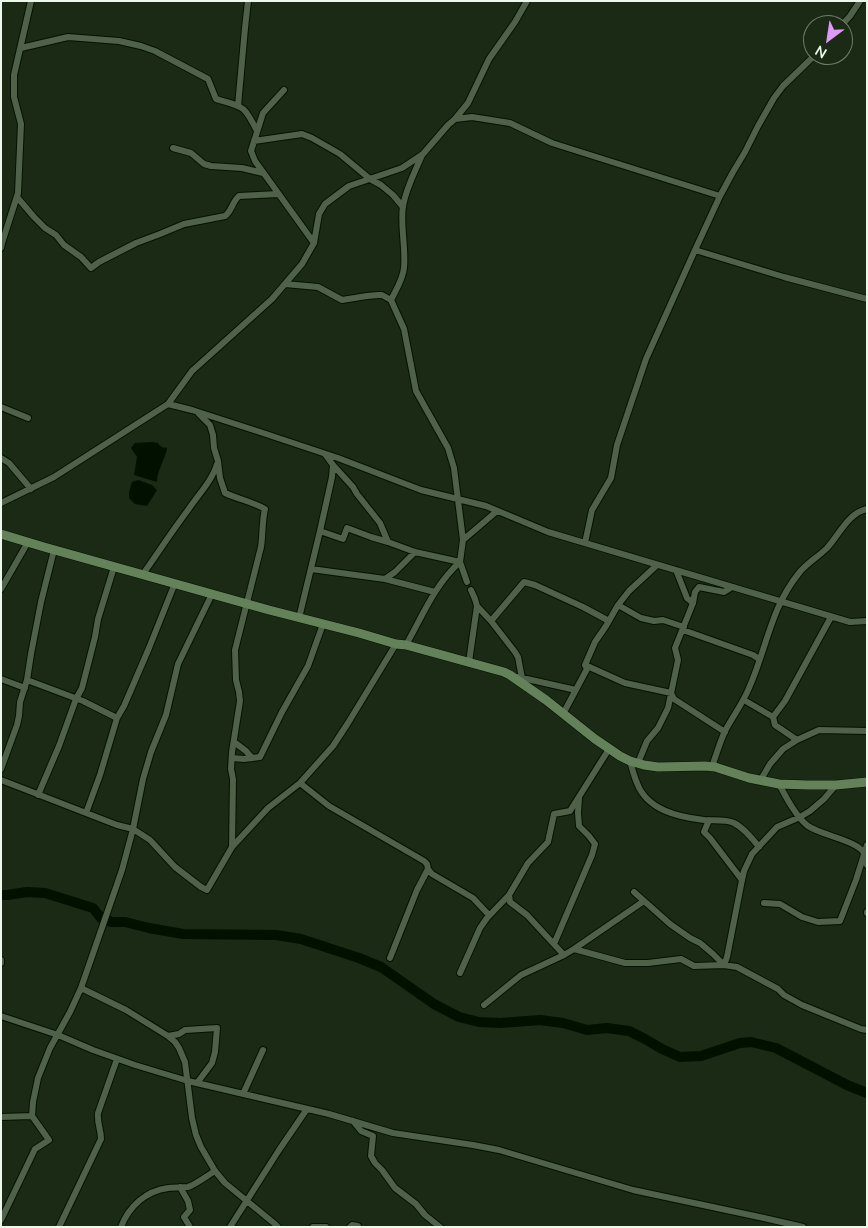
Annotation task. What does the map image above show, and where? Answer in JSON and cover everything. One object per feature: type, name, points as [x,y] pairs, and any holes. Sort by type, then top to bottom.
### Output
[{"type":"street","points":[[1,248],[18,193],[21,124],[14,97],[14,75],[31,1]]},
{"type":"street","points":[[238,106],[248,1]]},
{"type":"street","points":[[391,300],[399,285],[404,269],[403,207],[410,182],[423,154],[468,103],[489,59],[527,1]]},
{"type":"street","points":[[851,15],[860,1]]},
{"type":"street","points":[[21,48],[68,37],[120,41],[141,46],[155,51],[208,79],[216,99],[242,107],[248,113],[257,131]]},
{"type":"street","points":[[585,543],[592,510],[612,478],[618,445],[646,359],[694,250],[720,196],[774,98],[783,86],[805,65]]},
{"type":"street","points":[[284,90],[263,113],[251,151],[255,161],[314,243]]},
{"type":"street","points":[[455,119],[472,117],[510,123],[552,143],[720,196]]},
{"type":"street","points":[[254,141],[302,134],[312,138],[340,154],[370,179],[381,185],[403,207]]},
{"type":"street","points":[[174,148],[191,153],[204,164],[211,166],[242,168],[264,173]]},
{"type":"street","points":[[1,503],[54,477],[168,404],[192,371],[272,299],[302,264],[314,243],[319,214],[325,204],[349,186],[402,168],[423,154]]},
{"type":"street","points":[[17,197],[45,228],[56,235],[64,245],[81,257],[92,268],[136,243],[184,224],[224,216],[229,213],[238,196],[278,194]]},
{"type":"street","points":[[694,250],[867,299]]},
{"type":"street","points":[[285,284],[318,287],[342,300],[378,295],[391,300],[404,329],[416,391],[448,448],[454,468],[463,540],[460,562],[467,582]]},
{"type":"street","points":[[168,404],[324,453],[421,490],[486,506],[548,532],[831,617],[850,622],[867,621]]},
{"type":"street","points":[[1,406],[28,418]]},
{"type":"street","points":[[194,411],[202,416],[210,425],[214,434],[214,448],[225,493],[265,509],[262,520],[261,547],[236,650],[236,680],[240,701],[231,769],[233,779],[232,847]]},
{"type":"street","points":[[324,453],[380,523],[388,542]]},
{"type":"street","points":[[1,458],[9,463],[31,488]]},
{"type":"street","points":[[143,574],[205,488],[216,470],[218,461]]},
{"type":"street","points":[[298,618],[320,531],[333,465]]},
{"type":"street","points":[[712,767],[725,732],[749,688],[780,601],[803,568],[827,548],[844,526],[863,510],[867,516]]},
{"type":"street","points":[[463,540],[497,511]]},
{"type":"street","points":[[320,531],[342,539],[347,528],[415,552],[460,562]]},
{"type":"street","points":[[1,534],[298,618],[504,672],[546,700],[609,749],[634,762],[658,767],[712,767],[760,781],[778,784],[808,786],[866,783]]},
{"type":"street","points":[[1,589],[28,542]]},
{"type":"street","points":[[1,769],[17,725],[41,602],[54,550]]},
{"type":"street","points":[[385,579],[415,552]]},
{"type":"street","points":[[406,645],[449,571],[460,562]]},
{"type":"street","points":[[563,714],[587,669],[585,665],[595,642],[618,605],[629,591],[657,565]]},
{"type":"street","points":[[38,794],[82,688],[98,619],[114,567]]},
{"type":"street","points":[[310,569],[385,579],[436,592]]},
{"type":"street","points":[[676,570],[687,598],[693,603]]},
{"type":"street","points":[[491,621],[522,583],[526,582],[609,621]]},
{"type":"street","points":[[86,813],[100,775],[117,718],[124,706],[175,583]]},
{"type":"street","points":[[732,587],[724,592],[699,587],[695,592],[693,603],[675,648],[678,660],[668,708],[658,728],[634,762],[637,784],[649,802],[670,813],[687,818],[724,820],[734,823],[748,833],[759,847]]},
{"type":"street","points":[[469,662],[477,606],[471,590]]},
{"type":"street","points":[[1,1220],[35,1149],[50,1140],[32,1116],[38,1078],[50,1048],[81,988],[122,870],[143,779],[151,752],[166,715],[178,664],[212,594]]},
{"type":"street","points":[[618,605],[641,618],[654,621],[663,620],[753,655],[759,660]]},
{"type":"street","points":[[477,606],[516,652],[522,678]]},
{"type":"street","points":[[773,717],[785,701],[831,617]]},
{"type":"street","points":[[232,758],[244,759],[260,756],[308,666],[323,624]]},
{"type":"street","points":[[1,780],[117,825],[133,829],[150,840],[175,866],[207,890],[232,847],[268,808],[300,783],[338,738],[396,644]]},
{"type":"street","points":[[585,665],[625,683],[671,693]]},
{"type":"street","points":[[510,675],[576,690]]},
{"type":"street","points":[[1,679],[24,688]]},
{"type":"street","points":[[27,680],[76,699],[117,718]]},
{"type":"street","points":[[671,693],[674,699],[725,732]]},
{"type":"street","points":[[744,700],[773,717],[775,725],[797,740]]},
{"type":"street","points":[[760,781],[770,764],[783,749],[797,740],[819,730],[867,732]]},
{"type":"street","points":[[234,742],[252,758]]},
{"type":"street","points":[[460,972],[480,928],[489,915],[509,895],[528,863],[548,842],[554,814],[570,811],[609,749]]},
{"type":"street","points":[[300,783],[329,806],[424,861],[432,874],[473,898],[489,915]]},
{"type":"street","points":[[778,784],[807,825],[818,832],[860,848],[865,855],[867,865]]},
{"type":"street","points":[[724,965],[744,871],[752,854],[777,827],[810,811],[836,785]]},
{"type":"street","points":[[554,944],[586,871],[595,844],[579,826],[579,797]]},
{"type":"street","points":[[709,820],[704,832],[742,880]]},
{"type":"street","points":[[764,903],[780,904],[802,917],[818,922],[840,921],[867,845]]},
{"type":"street","points":[[390,958],[417,890],[428,869]]},
{"type":"street","points":[[634,892],[670,924],[700,943],[724,965]]},
{"type":"street","points":[[509,895],[510,902],[527,915],[564,955]]},
{"type":"street","points":[[484,1005],[521,975],[574,949],[644,901]]},
{"type":"street","points":[[574,949],[625,963],[681,960],[694,966],[724,965],[738,967],[778,989],[784,995],[802,1005],[867,1030]]},
{"type":"street","points":[[81,988],[126,1010],[168,1036],[179,1048],[185,1062],[192,1118],[201,1147],[215,1171],[225,1183],[278,1227]]},
{"type":"street","points":[[1,1016],[58,1035],[117,1059],[188,1081],[307,1109],[393,1134],[500,1150],[633,1190],[803,1227]]},
{"type":"street","points":[[168,1036],[179,1034],[185,1030],[217,1028],[212,1063],[197,1083]]},
{"type":"street","points":[[243,1094],[263,1050]]},
{"type":"street","points":[[58,1227],[101,1139],[97,1121],[98,1113],[117,1059]]},
{"type":"street","points":[[230,1227],[307,1109]]},
{"type":"street","points":[[1,1117],[32,1116]]},
{"type":"street","points":[[352,1121],[361,1131],[373,1136],[371,1156],[374,1163],[382,1170],[395,1188],[416,1204],[425,1215],[440,1227]]},
{"type":"street","points":[[121,1227],[132,1207],[155,1190],[169,1187],[188,1187],[215,1171]]},
{"type":"street","points":[[180,1187],[188,1201],[190,1210],[184,1216],[190,1227]]},
{"type":"street","points":[[350,1227],[352,1225],[358,1226]]},
{"type":"street","points":[[313,1227],[326,1227]]},
{"type":"shaded area","points":[[135,443],[158,443],[167,449],[158,473],[157,482],[134,475],[137,457],[131,448]]},
{"type":"shaded area","points":[[138,480],[152,485],[157,490],[147,506],[135,504],[129,498],[132,482]]},
{"type":"waterway","points":[[1,895],[27,892],[45,893],[93,908],[101,918],[112,922],[125,922],[183,934],[276,935],[301,939],[381,967],[434,1004],[459,1017],[479,1022],[500,1023],[540,1020],[563,1023],[587,1030],[607,1028],[629,1031],[680,1057],[701,1056],[740,1043],[751,1042],[776,1048],[847,1085],[867,1093]]}]
